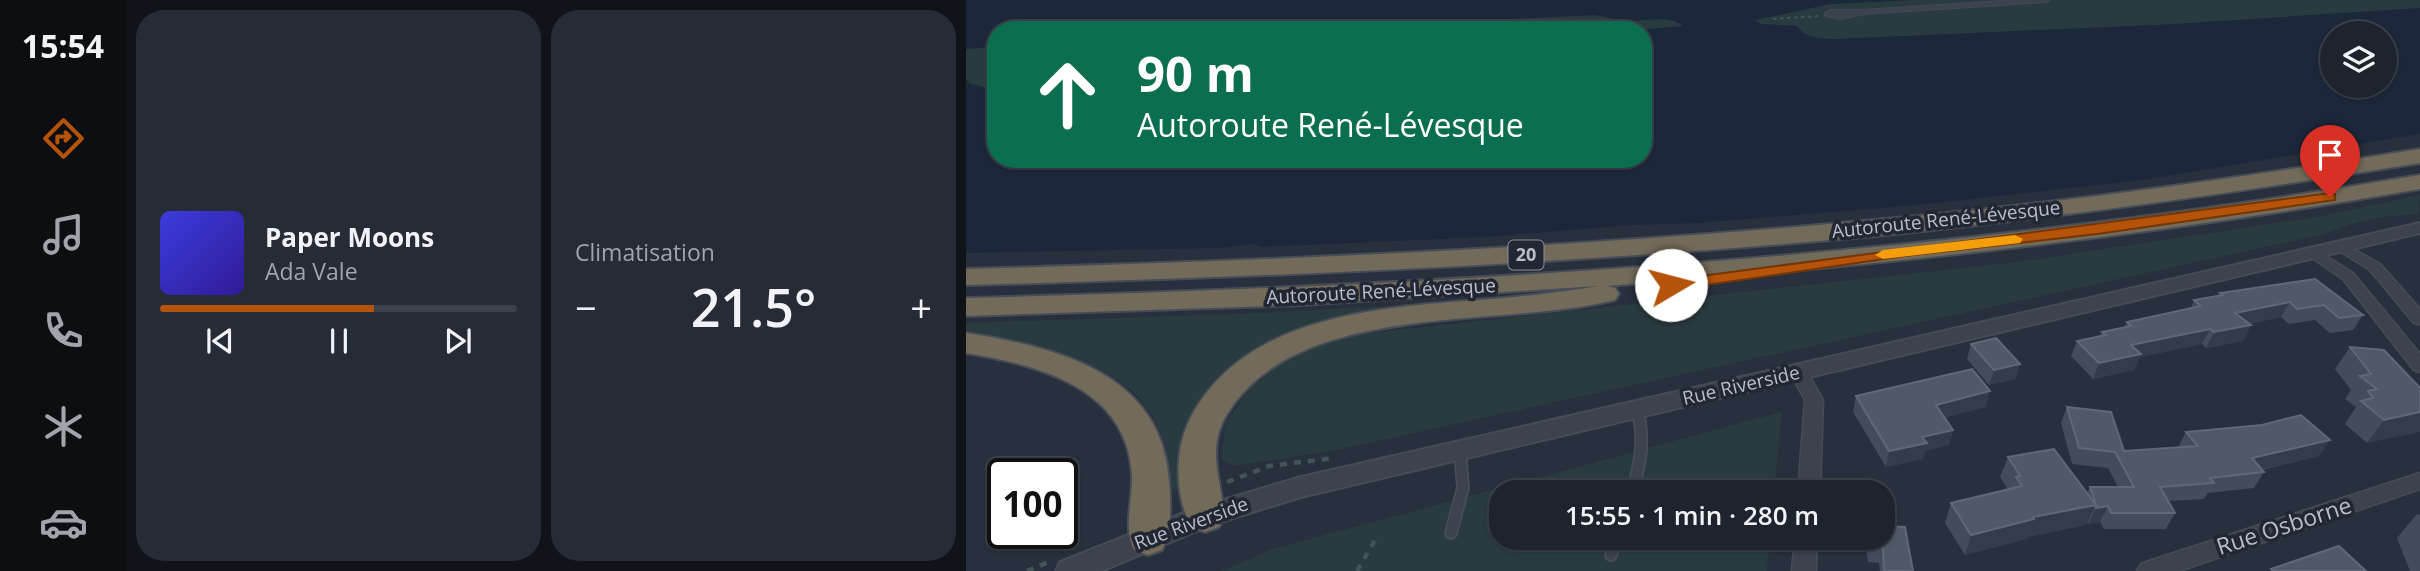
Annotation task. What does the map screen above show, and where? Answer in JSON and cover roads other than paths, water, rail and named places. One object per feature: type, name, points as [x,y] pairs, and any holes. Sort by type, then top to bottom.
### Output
[{"type":"highway","name":"Autoroute René-Lévesque","points":[[966,277],[1408,262],[1788,236],[2110,202],[2420,156]]},
{"type":"highway","name":"Autoroute René-Lévesque","points":[[966,307],[1179,301],[1461,287],[1703,270],[2137,225],[2420,182]]},
{"type":"highway","points":[[1205,516],[1197,450],[1214,407],[1230,387],[1252,368],[1289,345],[1316,333],[1370,319],[1540,304],[1905,251]]},
{"type":"highway","points":[[966,343],[1017,353],[1063,368],[1097,384],[1123,405],[1133,418],[1146,450],[1150,478],[1148,538]]},
{"type":"street","name":"Rue Riverside","points":[[1070,571],[1205,516],[1301,487],[2420,228]]},
{"type":"street","points":[[2341,246],[2375,267],[2420,319]]},
{"type":"street","points":[[2313,252],[2348,276],[2420,366]]},
{"type":"street","points":[[1799,372],[1814,401],[1810,480]]},
{"type":"street","name":"Rue Osborne","points":[[2149,571],[2420,481]]},
{"type":"street","points":[[1804,571],[1805,550]]},
{"type":"lane","points":[[1828,16],[1827,13],[1831,12],[2047,0]]},
{"type":"lane","points":[[1635,480],[1645,444],[1637,408]]},
{"type":"lane","points":[[1451,533],[1462,488],[1460,450]]},
{"type":"lane","points":[[1611,555],[1613,550]]},
{"type":"water","points":[[966,0],[1911,0],[1830,4],[1754,20],[1761,24],[1797,26],[1806,34],[1821,39],[2176,24],[2420,8],[2420,134],[2143,180],[1918,205],[1488,237],[1261,247],[1253,244],[1216,248],[966,253],[966,80],[987,88],[987,168],[1652,168],[1652,29],[1683,26],[1671,20],[1623,21],[1595,15],[1466,21],[987,21],[987,48],[966,49]]}]
